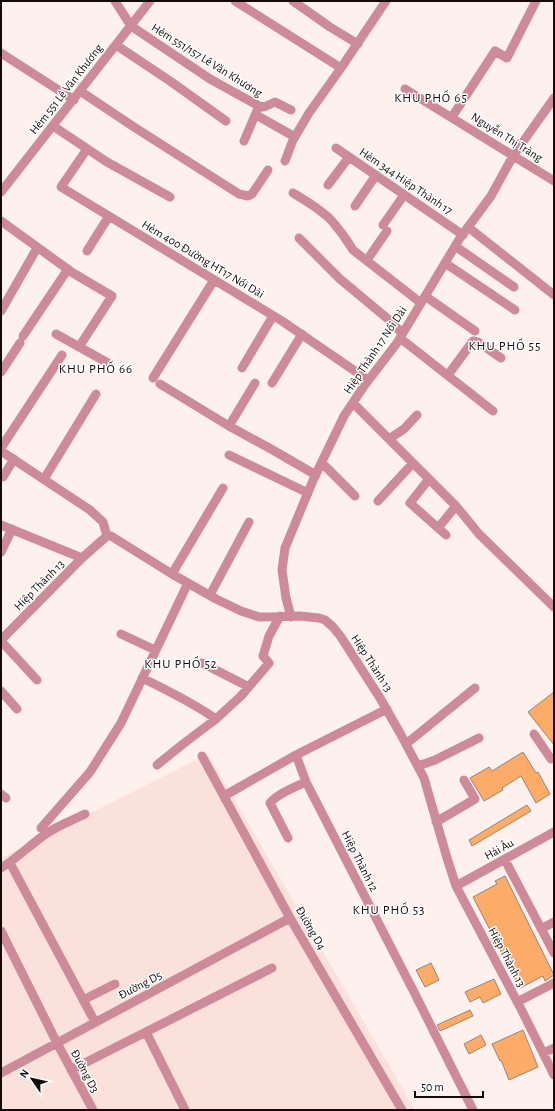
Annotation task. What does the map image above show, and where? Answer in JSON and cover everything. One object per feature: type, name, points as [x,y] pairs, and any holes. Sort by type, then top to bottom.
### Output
[{"type":"street","points":[[115,1],[131,26]]},
{"type":"street","name":"Hẻm 551 Lê Văn Khương","points":[[1,192],[150,1]]},
{"type":"street","points":[[235,1],[341,68]]},
{"type":"street","points":[[293,1],[330,27],[358,44]]},
{"type":"street","points":[[285,162],[295,137],[309,113],[358,44],[386,1]]},
{"type":"street","points":[[452,117],[495,51],[507,58],[536,1]]},
{"type":"street","name":"Hẻm 551/157 Lê Văn Khương","points":[[131,26],[257,111],[244,141]]},
{"type":"street","points":[[116,45],[226,121]]},
{"type":"street","points":[[1,53],[74,100]]},
{"type":"street","name":"Nguyễn Thị Tràng","points":[[405,89],[554,181]]},
{"type":"street","points":[[80,91],[240,194],[248,196],[252,194],[268,170]]},
{"type":"street","name":"Hiệp Thành 17 Nối Dài","points":[[291,617],[286,598],[282,570],[285,548],[308,493],[344,416],[368,380],[397,343],[455,246],[491,196],[513,156],[554,98]]},
{"type":"street","points":[[291,110],[275,102],[257,111],[295,137]]},
{"type":"street","points":[[53,126],[106,162],[170,197]]},
{"type":"street","name":"Hẻm 344 Hiệp Thành 17","points":[[336,148],[404,195],[465,231],[554,295]]},
{"type":"street","name":"Hẻm 400 Đường HT17 Nối Dài","points":[[87,149],[61,187],[302,334],[368,380]]},
{"type":"street","points":[[328,185],[349,157]]},
{"type":"street","points":[[355,206],[376,175]]},
{"type":"street","points":[[293,193],[313,206],[330,220],[348,241],[353,250],[366,260],[423,299],[475,331]]},
{"type":"street","points":[[366,260],[404,195]]},
{"type":"street","points":[[87,251],[109,216]]},
{"type":"street","points":[[1,221],[68,269],[112,296],[79,347]]},
{"type":"street","points":[[299,238],[340,279],[388,319],[401,335],[493,412]]},
{"type":"street","points":[[455,246],[514,287]]},
{"type":"street","points":[[1,311],[37,248]]},
{"type":"street","points":[[445,263],[515,310]]},
{"type":"street","points":[[1,372],[68,269]]},
{"type":"street","points":[[214,280],[156,381],[229,426],[316,476]]},
{"type":"street","points":[[242,368],[273,316]]},
{"type":"street","points":[[56,334],[108,363]]},
{"type":"street","points":[[272,383],[302,334]]},
{"type":"street","points":[[448,375],[474,341],[478,342],[501,358]]},
{"type":"street","points":[[62,355],[1,449],[94,514],[103,522],[107,536]]},
{"type":"street","points":[[229,426],[255,383]]},
{"type":"street","points":[[44,479],[96,394]]},
{"type":"street","points":[[353,403],[456,506],[479,534],[554,607]]},
{"type":"street","points":[[389,439],[404,429],[417,415]]},
{"type":"street","points":[[228,455],[308,493]]},
{"type":"street","points":[[3,477],[14,459]]},
{"type":"street","points":[[378,501],[413,462]]},
{"type":"street","points":[[322,463],[355,496]]},
{"type":"street","points":[[429,478],[410,503],[446,535]]},
{"type":"street","points":[[172,574],[223,488]]},
{"type":"street","points":[[438,528],[456,506]]},
{"type":"street","points":[[210,596],[249,522]]},
{"type":"street","points":[[1,525],[82,558]]},
{"type":"street","points":[[1,552],[12,529]]},
{"type":"street","name":"Hiệp Thành 13","points":[[1,641],[82,558],[107,536],[111,536],[210,596],[241,611],[259,617],[300,616],[319,618],[325,620],[333,626],[387,709],[424,778],[456,886],[518,1002],[554,1075]]},
{"type":"street","points":[[41,828],[90,772],[121,723],[188,583]]},
{"type":"street","points":[[157,765],[216,719],[241,696],[269,663],[263,656],[269,636],[280,616]]},
{"type":"street","points":[[121,634],[155,650]]},
{"type":"street","points":[[1,641],[37,680]]},
{"type":"street","points":[[202,664],[249,687]]},
{"type":"street","points":[[142,678],[199,708],[216,719]]},
{"type":"street","points":[[406,744],[475,688]]},
{"type":"street","points":[[1,691],[17,709]]},
{"type":"street","points":[[224,796],[296,755],[387,709]]},
{"type":"street","points":[[534,734],[553,760]]},
{"type":"street","points":[[418,766],[435,760],[480,738]]},
{"type":"street","name":"Hiệp Thành 12","points":[[296,755],[306,782],[473,1110]]},
{"type":"street","name":"Đường D4","points":[[202,756],[290,918],[402,1110]]},
{"type":"street","points":[[436,822],[475,799],[464,780]]},
{"type":"street","points":[[288,838],[270,803],[272,800],[306,782]]},
{"type":"street","points":[[1,868],[10,863],[44,836],[60,826],[85,814]]},
{"type":"street","name":"Hải Âu","points":[[456,886],[553,835]]},
{"type":"street","points":[[505,860],[554,953]]},
{"type":"street","points":[[10,863],[95,1022]]},
{"type":"street","name":"Đường D5","points":[[1,1073],[290,918]]},
{"type":"street","points":[[542,929],[554,922]]},
{"type":"street","name":"Đường D3","points":[[1,931],[92,1110]]},
{"type":"street","points":[[71,1070],[272,968]]},
{"type":"street","points":[[518,1002],[554,983]]},
{"type":"street","points":[[83,1000],[115,984]]},
{"type":"street","points":[[146,1032],[185,1110]]},
{"type":"street","points":[[543,1053],[554,1048]]},
{"type":"shaded area","points":[[208,754],[415,1110],[1,1110],[1,858]]},
{"type":"building","points":[[554,692],[554,745],[528,712]]},
{"type":"building","points":[[523,752],[536,773],[538,772],[550,794],[536,803],[521,776],[502,788],[503,790],[484,801],[470,778],[489,767],[492,771]]},
{"type":"building","points":[[527,805],[531,811],[472,846],[469,840]]},
{"type":"building","points":[[505,876],[554,975],[545,981],[543,976],[520,988],[473,897],[497,884],[495,881]]},
{"type":"building","points":[[431,963],[439,980],[425,987],[416,970]]},
{"type":"building","points":[[494,979],[501,994],[483,1003],[480,997],[470,1002],[465,992]]},
{"type":"building","points":[[470,1010],[473,1016],[440,1031],[437,1025]]},
{"type":"building","points":[[523,1030],[538,1067],[509,1080],[501,1060],[500,1061],[492,1044]]},
{"type":"building","points":[[481,1035],[486,1045],[469,1054],[464,1044]]},
{"type":"district","name":"KHU PHỐ 65","points":[[431,98]]},
{"type":"district","name":"KHU PHỐ 55","points":[[505,346]]},
{"type":"district","name":"KHU PHỐ 66","points":[[96,369]]},
{"type":"district","name":"KHU PHỐ 52","points":[[181,664]]},
{"type":"district","name":"KHU PHỐ 53","points":[[389,910]]}]
